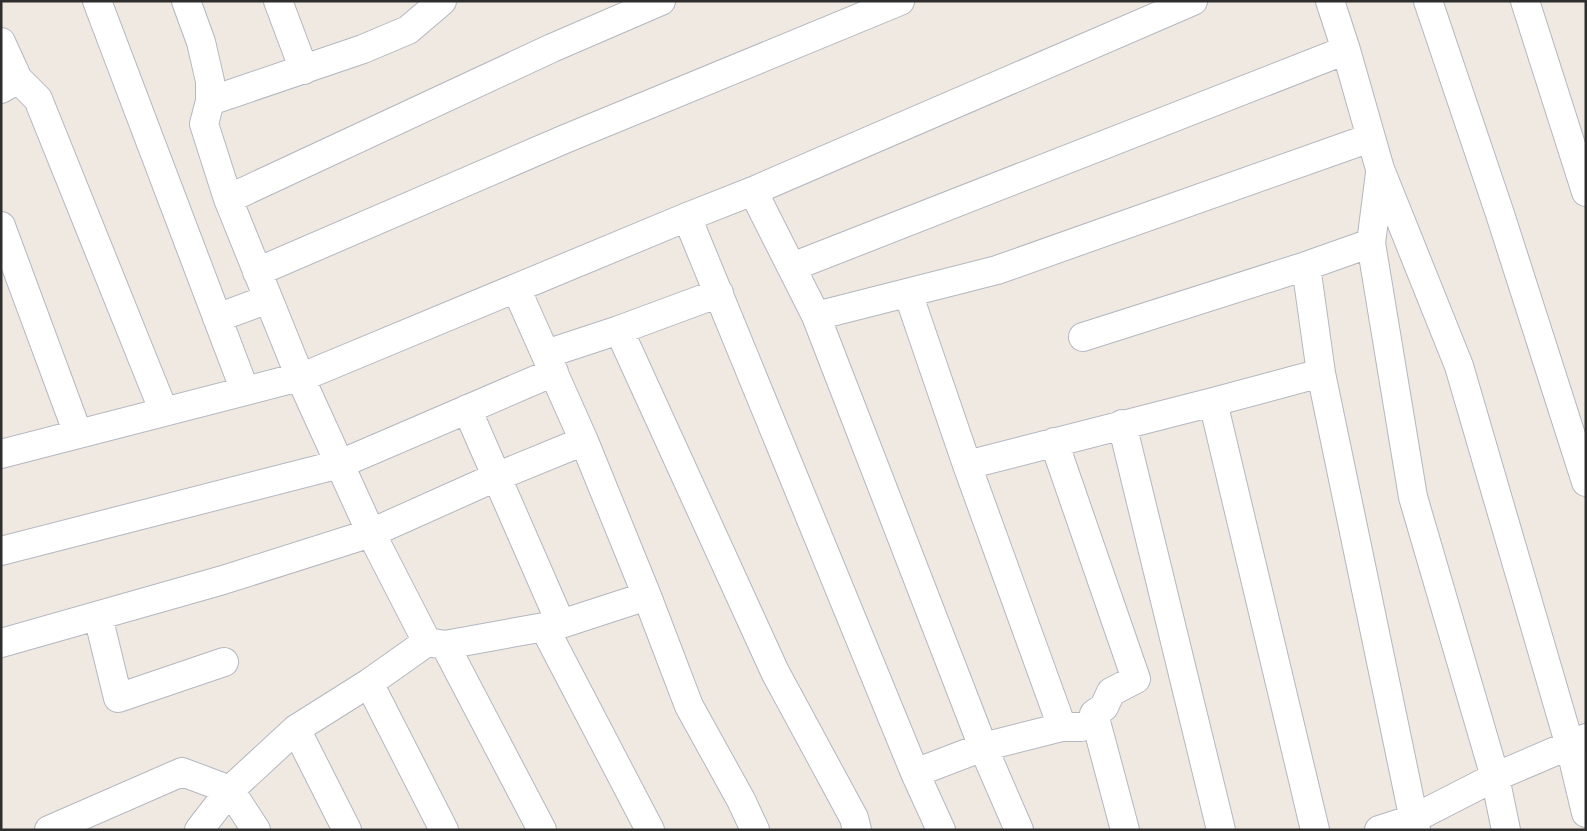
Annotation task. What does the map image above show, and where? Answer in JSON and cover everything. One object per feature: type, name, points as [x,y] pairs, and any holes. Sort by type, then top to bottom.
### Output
[{"type":"street","points":[[97,1],[245,392]]},
{"type":"street","points":[[186,1],[201,42],[210,81],[210,101],[204,124],[228,199],[300,377],[372,533],[542,830]]},
{"type":"street","points":[[278,1],[304,70]]},
{"type":"street","points":[[210,101],[364,49],[408,30],[442,1]]},
{"type":"street","points":[[228,199],[552,48],[661,1]]},
{"type":"street","points":[[258,272],[565,139],[900,1]]},
{"type":"street","points":[[1,454],[300,377],[687,217],[753,192],[1194,1]]},
{"type":"street","points":[[1330,1],[1380,169],[1459,366],[1578,742],[1586,813]]},
{"type":"street","points":[[1428,1],[1500,214],[1586,482]]},
{"type":"street","points":[[1525,1],[1586,192]]},
{"type":"street","points":[[1,42],[10,84],[38,99],[164,412]]},
{"type":"street","points":[[792,266],[1346,50]]},
{"type":"street","points":[[816,316],[997,270],[1370,138]]},
{"type":"street","points":[[1380,169],[1371,243],[1414,497],[1495,777],[1506,830]]},
{"type":"street","points":[[753,192],[816,316],[983,747],[1019,830]]},
{"type":"street","points":[[687,217],[915,773],[941,830]]},
{"type":"street","points":[[1,226],[78,434]]},
{"type":"street","points":[[1083,337],[1306,266],[1371,243]]},
{"type":"street","points":[[1306,266],[1322,372],[1415,825]]},
{"type":"street","points":[[516,288],[584,441],[690,706],[741,800],[755,830]]},
{"type":"street","points":[[908,293],[966,465],[1062,727]]},
{"type":"street","points":[[1,551],[340,464],[467,409],[550,363],[619,330],[719,294]]},
{"type":"street","points":[[217,318],[268,300]]},
{"type":"street","points":[[619,330],[775,672],[854,818],[856,830]]},
{"type":"street","points":[[966,465],[1322,372]]},
{"type":"street","points":[[1213,402],[1315,830]]},
{"type":"street","points":[[467,409],[496,476],[552,625],[650,830]]},
{"type":"street","points":[[1122,424],[1221,830]]},
{"type":"street","points":[[1,643],[223,580],[372,533],[496,476],[584,441]]},
{"type":"street","points":[[1054,442],[1136,679],[1111,692],[1104,706],[1094,714],[1125,830]]},
{"type":"street","points":[[200,830],[230,790],[296,729],[436,644],[552,625],[647,596]]},
{"type":"street","points":[[98,616],[118,698],[224,662]]},
{"type":"street","points":[[369,683],[444,830]]},
{"type":"street","points":[[915,773],[983,747],[1062,727],[1098,727]]},
{"type":"street","points":[[296,729],[347,830]]},
{"type":"street","points":[[1379,830],[1415,825],[1495,777],[1578,742]]},
{"type":"street","points":[[49,830],[182,772],[230,790],[256,830]]}]
